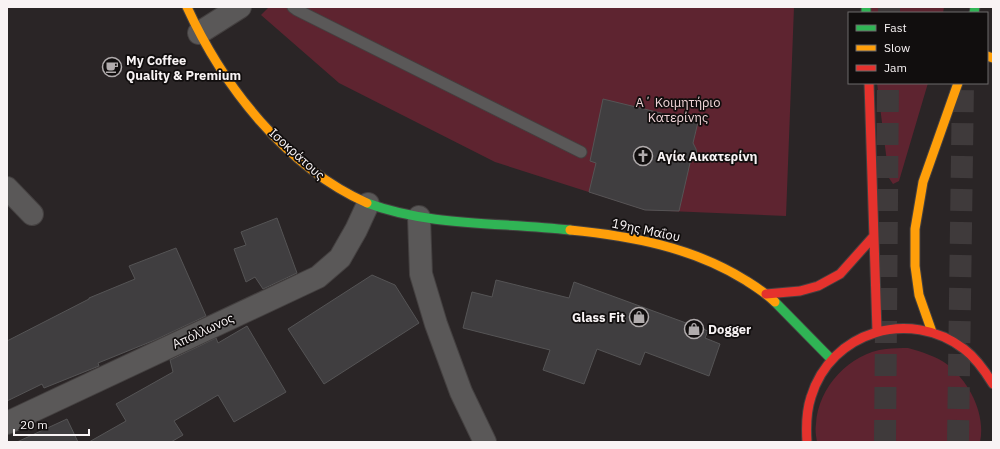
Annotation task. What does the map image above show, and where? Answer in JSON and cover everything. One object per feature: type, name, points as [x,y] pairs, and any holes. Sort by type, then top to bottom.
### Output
[{"type":"main road","name":"Ισοκράτους","points":[[187,7],[199,34],[226,76],[252,110],[280,142],[315,173],[337,188],[368,204],[419,217]]},
{"type":"main road","points":[[868,84],[877,331]]},
{"type":"main road","points":[[932,332],[919,294],[914,266],[915,229],[923,182],[958,84]]},
{"type":"main road","name":"19ης Μαΐου","points":[[419,217],[532,226],[620,236],[678,249],[706,259],[766,294],[831,359]]},
{"type":"main road","points":[[766,294],[800,291],[818,286],[840,274],[874,237]]},
{"type":"main road","points":[[807,442],[805,429],[807,403],[816,380],[831,359],[852,342],[877,331],[895,328],[914,328],[932,332],[959,344],[980,364],[993,384]]},
{"type":"street","points":[[199,34],[240,7]]},
{"type":"street","points":[[7,188],[32,214]]},
{"type":"street","name":"Απόλλωνος","points":[[7,423],[318,277],[340,258],[356,230],[368,204]]},
{"type":"street","points":[[419,217],[421,274],[461,392],[485,442]]},
{"type":"lane","points":[[293,7],[581,152]]},
{"type":"green space","name":"Α΄ Κοιμητήριο Κατερίνης","points":[[269,7],[794,7],[786,216],[645,210],[495,162],[339,83],[261,15]]},
{"type":"green space","points":[[871,7],[944,7],[943,12],[871,12]]},
{"type":"green space","points":[[877,84],[928,84],[899,181],[893,184],[889,178]]},
{"type":"green space","points":[[908,348],[939,359],[956,372],[963,380],[974,399],[978,410],[981,431],[980,442],[817,442],[816,428],[818,410],[823,397],[838,374],[860,357],[873,352]]},
{"type":"building","name":"Αγία Αικατερίνη","points":[[603,99],[698,122],[693,143],[697,154],[690,163],[679,211],[645,210],[589,192],[596,163],[590,161]]},
{"type":"building","points":[[277,218],[297,273],[263,289],[255,277],[246,282],[234,249],[246,245],[241,232]]},
{"type":"building","points":[[176,248],[206,316],[155,340],[98,363],[99,366],[44,388],[42,384],[7,401],[7,341],[89,298],[135,279],[129,266]]},
{"type":"building","points":[[372,275],[395,285],[419,323],[324,384],[288,329]]},
{"type":"building","points":[[496,280],[569,298],[574,282],[708,331],[705,338],[720,344],[709,376],[645,352],[640,365],[597,349],[584,384],[543,370],[550,350],[463,328],[472,292],[492,297]]},
{"type":"building","points":[[247,326],[286,392],[234,422],[218,395],[174,421],[183,435],[171,442],[89,442],[126,421],[116,404],[173,372],[170,360],[216,338],[218,343]]},
{"type":"building","points":[[67,419],[78,442],[17,442]]},
{"type":"tunnel","points":[[889,7],[889,12]]},
{"type":"tunnel","points":[[885,442],[888,84]]},
{"type":"tunnel","points":[[958,442],[963,84]]},
{"type":"traffic: fast","points":[[866,7],[866,12]]},
{"type":"traffic: fast","points":[[974,12],[975,7]]},
{"type":"traffic: fast","points":[[367,203],[391,211],[442,220],[570,230]]},
{"type":"traffic: fast","points":[[775,302],[831,359]]},
{"type":"traffic: slow","points":[[187,7],[219,66],[238,94],[260,121],[284,146],[310,168],[337,187],[367,203]]},
{"type":"traffic: slow","points":[[988,56],[993,58]]},
{"type":"traffic: slow","points":[[932,332],[919,295],[915,266],[915,229],[923,182],[958,84]]},
{"type":"traffic: slow","points":[[570,230],[638,240],[682,251],[725,269],[745,280],[775,302]]},
{"type":"traffic: jam","points":[[869,84],[877,331]]},
{"type":"traffic: jam","points":[[766,294],[800,291],[818,286],[840,274],[873,237]]},
{"type":"traffic: jam","points":[[807,442],[808,408],[821,374],[836,356],[854,342],[875,333],[897,329],[920,330],[943,337],[964,349],[972,356],[993,384]]},
{"type":"place","name":"My Coffee Quality & Premium","points":[[112,67]]},
{"type":"place","name":"Αγία Αικατερίνη","points":[[643,156]]},
{"type":"place","name":"Glass Fit","points":[[639,317]]},
{"type":"place","name":"Dogger","points":[[694,329]]}]
